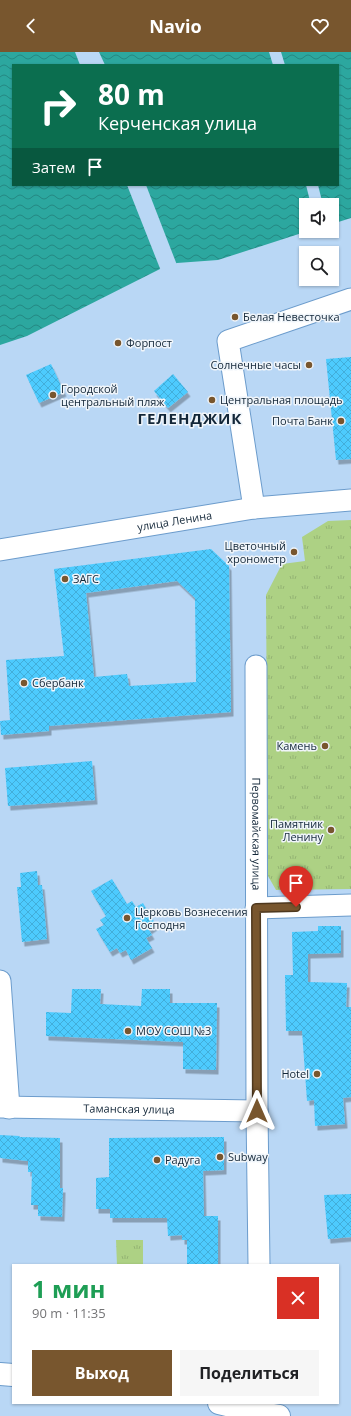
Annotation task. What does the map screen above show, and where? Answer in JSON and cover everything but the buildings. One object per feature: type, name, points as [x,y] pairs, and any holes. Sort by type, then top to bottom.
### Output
[{"type":"main road","points":[[0,1374],[12,1375]]},
{"type":"main road","points":[[224,1404],[264,1412]]},
{"type":"street","points":[[254,508],[228,341],[351,299]]},
{"type":"street","name":"улица Ленина","points":[[0,550],[254,508],[351,500]]},
{"type":"street","name":"Первомайская улица","points":[[256,666],[257,1111],[259,1264]]},
{"type":"street","points":[[256,908],[351,905]]},
{"type":"street","points":[[0,981],[4,1107]]},
{"type":"street","name":"Таманская улица","points":[[4,1107],[257,1111]]},
{"type":"green space","points":[[351,520],[351,889],[276,890],[268,876],[266,595],[282,564],[305,561],[302,537],[328,521]]},
{"type":"green space","points":[[116,1240],[143,1240],[143,1264],[117,1264]]},
{"type":"water","points":[[0,52],[351,52],[351,218],[339,222],[339,198],[299,198],[299,234],[218,260],[177,263],[160,269],[27,336],[0,345]]},
{"type":"pier","points":[[75,52],[99,52],[105,64],[80,64]]},
{"type":"pier","points":[[269,52],[281,52],[285,64],[273,64]]},
{"type":"pier","points":[[127,186],[146,186],[177,265],[161,271]]},
{"type":"pier","points":[[306,186],[318,186],[321,198],[309,198]]},
{"type":"place","name":"Белая Невесточка","points":[[235,317]]},
{"type":"place","name":"Форпост","points":[[118,343]]},
{"type":"place","name":"Солнечные часы","points":[[309,365]]},
{"type":"place","name":"Городской центральный пляж","points":[[53,395]]},
{"type":"place","name":"Центральная площадь","points":[[212,400]]},
{"type":"place","name":"Почта Банк","points":[[341,421]]},
{"type":"place","name":"Цветочный хронометр","points":[[294,552]]},
{"type":"place","name":"ЗАГС","points":[[65,579]]},
{"type":"place","name":"Сбербанк","points":[[24,683]]},
{"type":"place","name":"Камень","points":[[325,746]]},
{"type":"place","name":"Памятник Ленину","points":[[331,830]]},
{"type":"place","name":"Церковь Вознесения Господня","points":[[127,918]]},
{"type":"place","name":"МОУ СОШ №3","points":[[128,1031]]},
{"type":"place","name":"Hotel","points":[[317,1074]]},
{"type":"place","name":"Subway","points":[[220,1157]]},
{"type":"place","name":"Радуга","points":[[157,1160]]},
{"type":"district","name":"ГЕЛЕНДЖИК","points":[[190,419]]},
{"type":"route","points":[[257,1111],[256,908],[296,907]]}]
